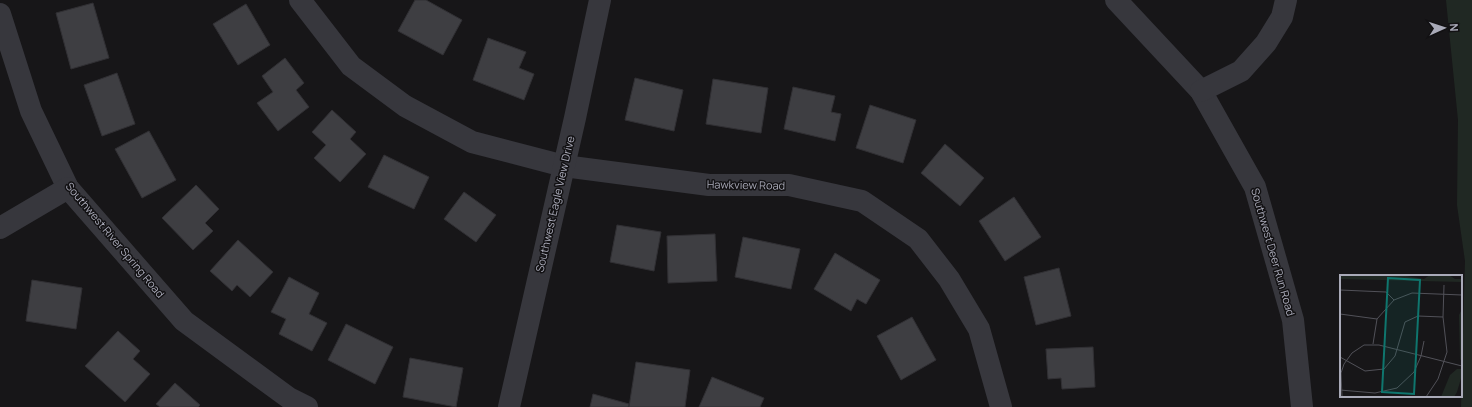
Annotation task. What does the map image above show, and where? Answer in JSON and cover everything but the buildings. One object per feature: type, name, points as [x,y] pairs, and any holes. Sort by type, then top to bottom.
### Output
[{"type":"street","name":"Hawkview Road","points":[[300,0],[351,66],[405,106],[472,142],[564,166],[709,185],[789,185],[862,201],[918,239],[949,279],[979,329],[1001,407]]},
{"type":"street","name":"Southwest Eagle View Drive","points":[[509,407],[600,0]]},
{"type":"street","name":"Southwest Deer Run Road","points":[[1116,0],[1202,91],[1255,187],[1294,320],[1302,407]]},
{"type":"street","points":[[1202,91],[1241,71],[1266,43],[1282,17],[1286,0]]},
{"type":"street","name":"Southwest River Spring Road","points":[[0,14],[31,111],[68,188],[184,321],[289,398],[307,407]]},
{"type":"street","points":[[0,228],[68,188]]},
{"type":"shaded area","points":[[1446,0],[1472,0],[1472,407],[1461,407],[1465,261],[1457,205],[1458,120]]}]
